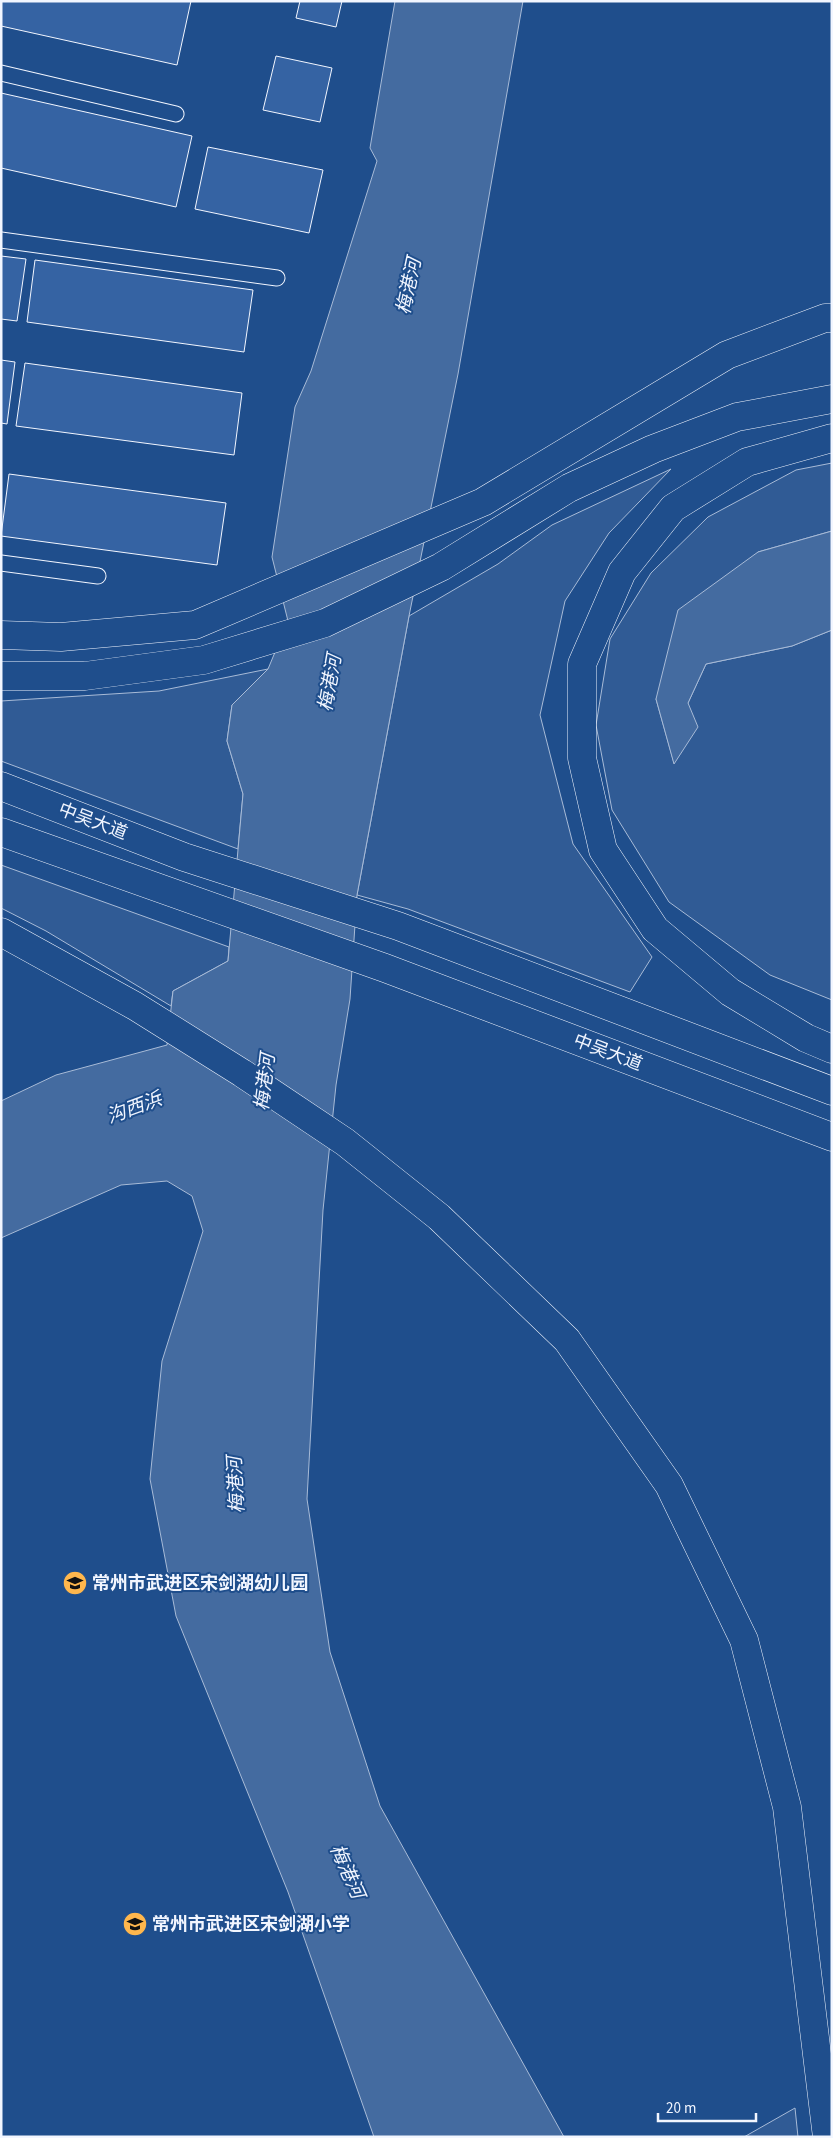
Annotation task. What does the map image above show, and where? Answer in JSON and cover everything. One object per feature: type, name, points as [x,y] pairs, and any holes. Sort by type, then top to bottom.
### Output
[{"type":"main road","points":[[1,635],[60,637],[195,625],[483,502],[727,355],[825,318],[832,318]]},
{"type":"main road","points":[[1,676],[85,676],[204,660],[325,623],[441,567],[569,488],[653,449],[737,417],[832,399]]},
{"type":"main road","points":[[832,438],[747,462],[673,508],[622,572],[582,664],[582,758],[603,850],[655,929],[730,992],[806,1038],[832,1049]]},
{"type":"main road","name":"中吴大道","points":[[1,786],[184,857],[398,926],[832,1091]]},
{"type":"main road","name":"中吴大道","points":[[1,832],[385,968],[832,1137]]},
{"type":"main road","points":[[1,932],[135,1006],[242,1073],[345,1142],[439,1217],[568,1340],[670,1484],[744,1640],[787,1807],[827,2137]]},
{"type":"lane","points":[[1,72],[176,114]]},
{"type":"lane","points":[[1,240],[277,278]]},
{"type":"lane","points":[[1,563],[98,576]]},
{"type":"shaded area","points":[[832,463],[832,531],[758,552],[656,699],[674,763],[688,703],[706,664],[792,646],[832,630],[832,1000],[770,975],[669,902],[612,810],[596,725],[610,639],[651,573],[708,517],[796,470]]},
{"type":"shaded area","points":[[671,469],[609,533],[565,601],[540,715],[573,844],[652,957],[630,992],[408,909],[357,895],[409,616],[498,564],[552,525]]},
{"type":"shaded area","points":[[268,669],[232,705],[227,741],[243,794],[238,849],[1,761],[1,701],[159,691]]},
{"type":"shaded area","points":[[1,865],[229,947],[228,961],[173,991],[171,1006],[46,931],[1,908]]},
{"type":"shaded area","points":[[795,2108],[798,2137],[744,2137]]},
{"type":"water","points":[[395,1],[523,1],[458,374],[409,616],[357,895],[350,999],[336,1085],[323,1210],[307,1499],[330,1652],[380,1806],[564,2137],[374,2137],[288,1892],[176,1616],[150,1479],[162,1361],[203,1231],[192,1196],[167,1181],[121,1185],[1,1238],[1,1101],[56,1075],[167,1045],[173,991],[228,961],[243,794],[227,741],[232,705],[268,669],[288,621],[272,557],[295,407],[311,371],[377,161],[370,148]]},
{"type":"water","points":[[832,531],[832,630],[792,646],[706,664],[688,703],[698,727],[674,764],[656,699],[678,610],[758,552]]},
{"type":"building","points":[[1,1],[191,1],[177,65],[1,26]]},
{"type":"building","points":[[300,1],[342,1],[336,27],[296,18]]},
{"type":"building","points":[[276,56],[332,68],[320,122],[263,110]]},
{"type":"building","points":[[1,93],[192,136],[176,207],[1,168]]},
{"type":"building","points":[[208,147],[323,170],[309,233],[195,209]]},
{"type":"building","points":[[1,256],[26,259],[17,321],[1,319]]},
{"type":"building","points":[[35,260],[253,290],[244,352],[27,322]]},
{"type":"building","points":[[1,360],[15,362],[7,424],[1,423]]},
{"type":"building","points":[[25,363],[242,393],[234,455],[16,426]]},
{"type":"building","points":[[9,474],[226,503],[217,565],[1,536]]},
{"type":"place","name":"常州市武进区宋剑湖幼儿园","points":[[75,1583]]},
{"type":"place","name":"常州市武进区宋剑湖小学","points":[[135,1924]]},
{"type":"water label","name":"梅港河","points":[[408,286]]},
{"type":"water label","name":"梅港河","points":[[329,683]]},
{"type":"water label","name":"梅港河","points":[[264,1082]]},
{"type":"water label","name":"沟西浜","points":[[134,1107]]},
{"type":"water label","name":"梅港河","points":[[235,1485]]},
{"type":"water label","name":"梅港河","points":[[348,1871]]}]
